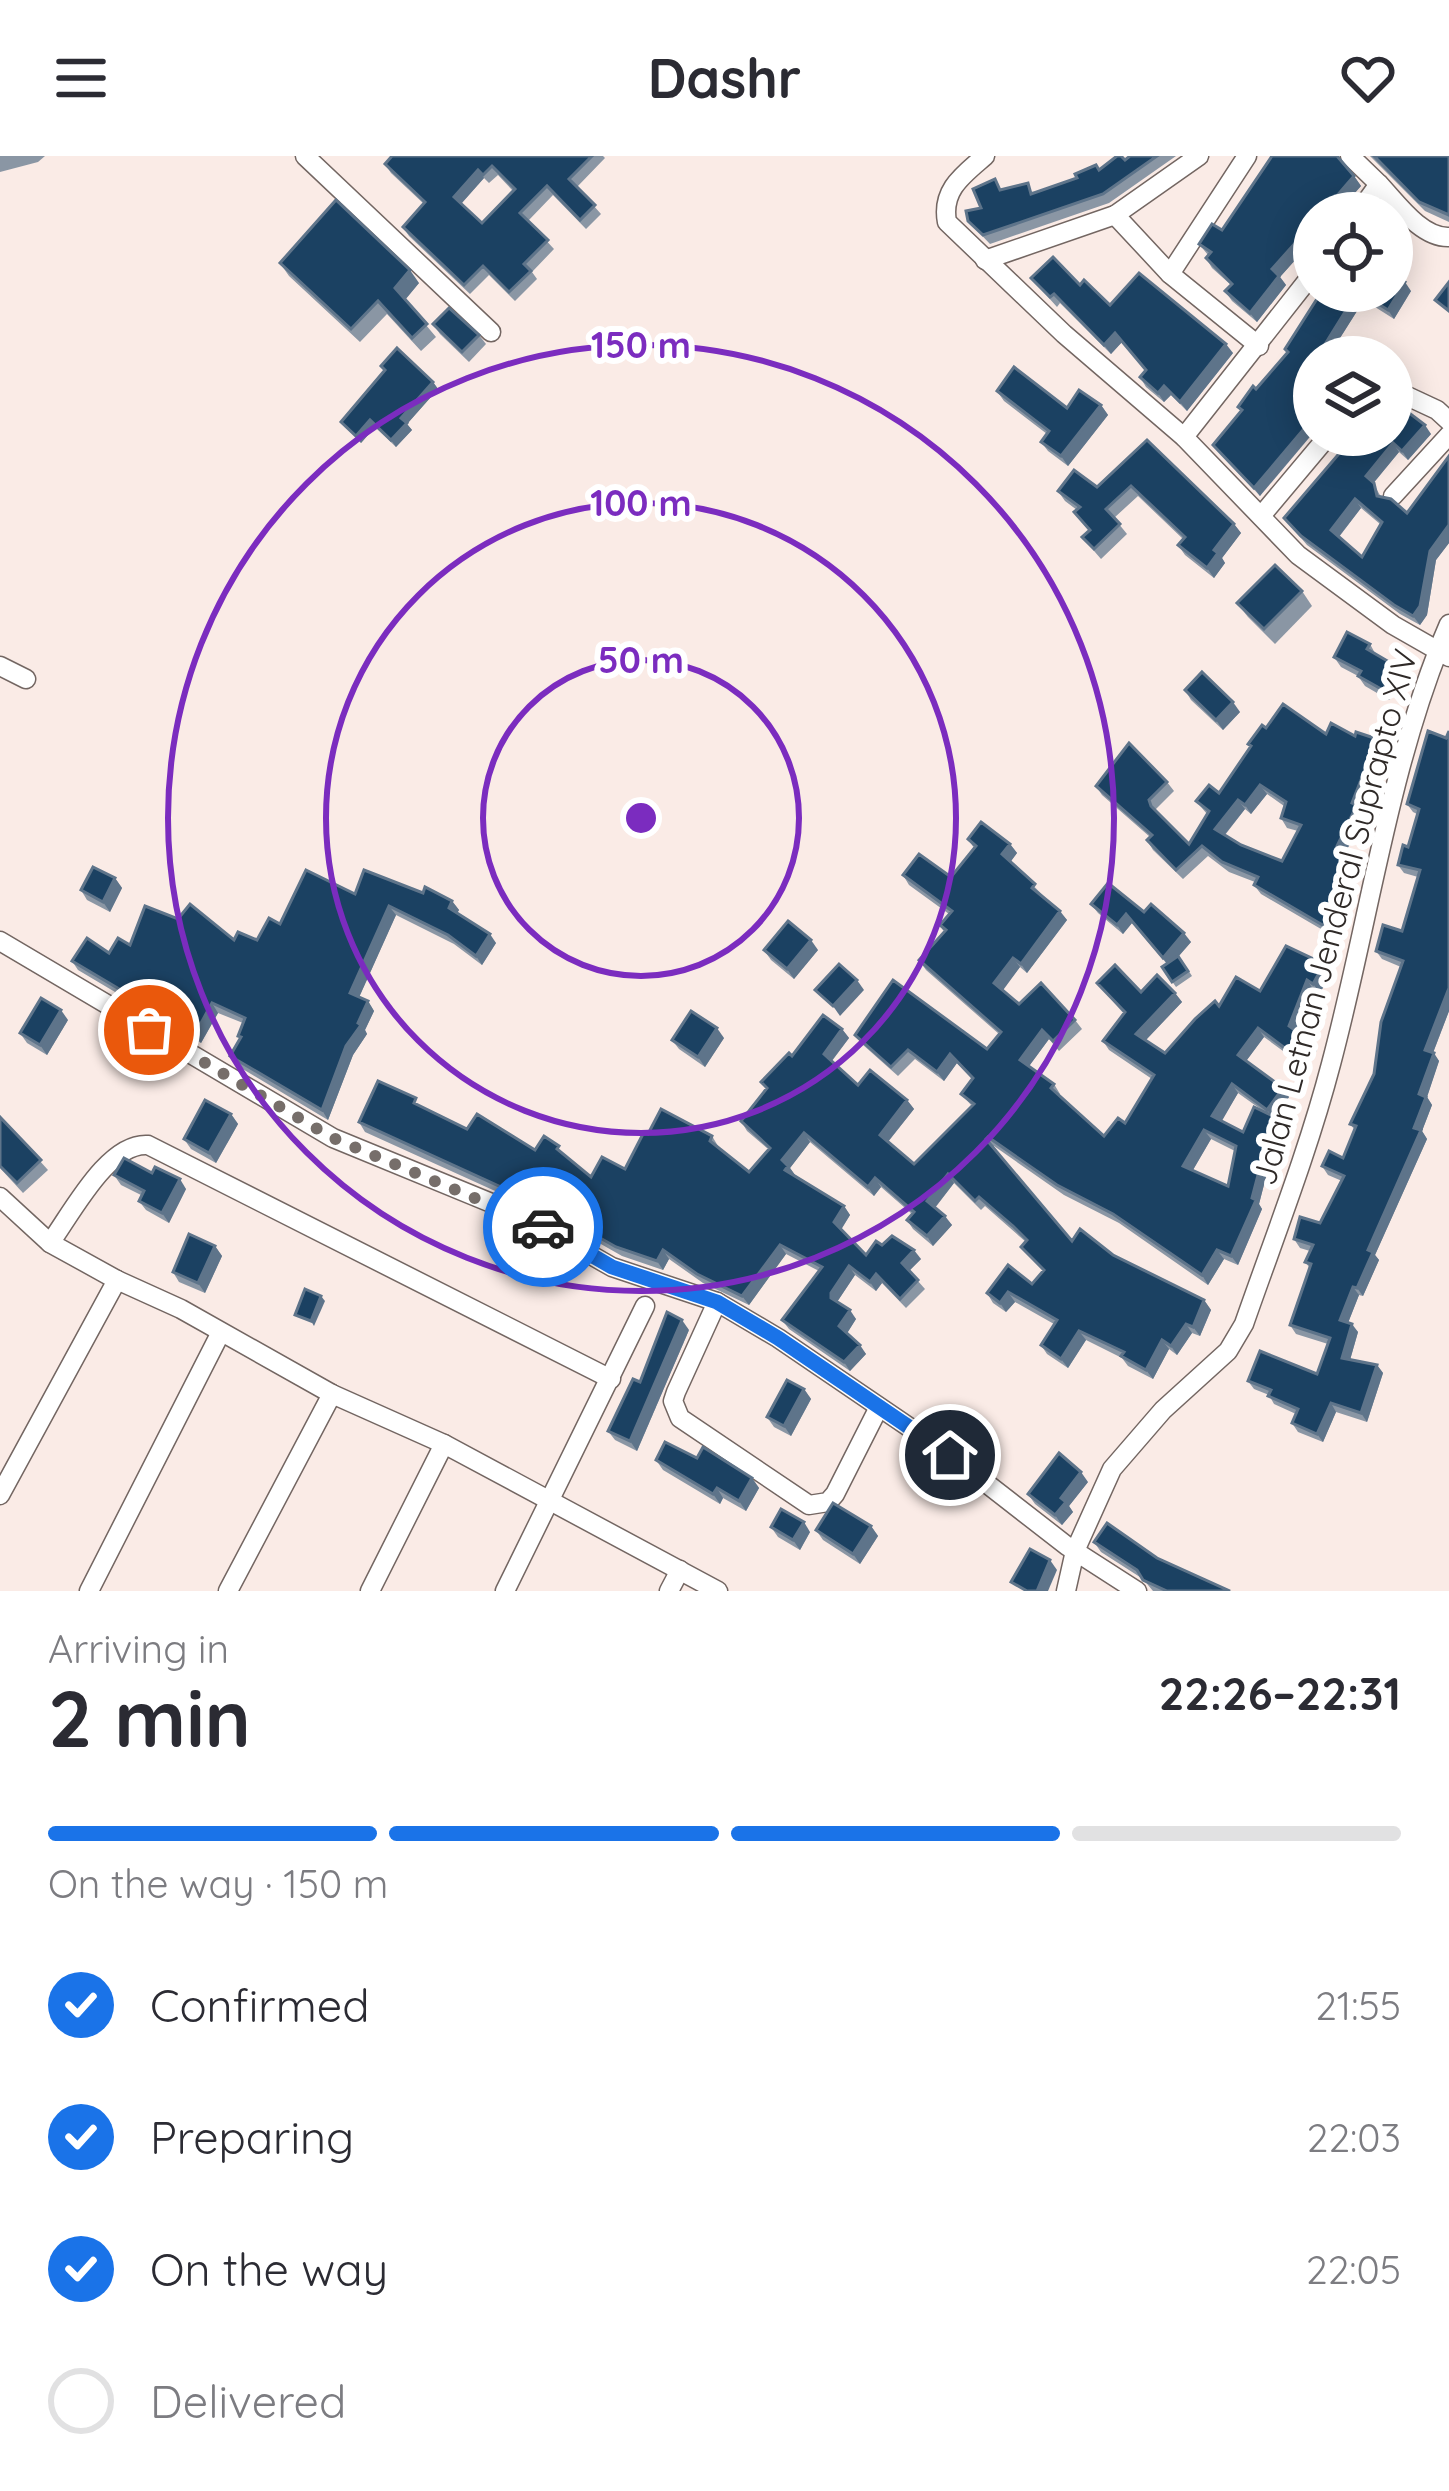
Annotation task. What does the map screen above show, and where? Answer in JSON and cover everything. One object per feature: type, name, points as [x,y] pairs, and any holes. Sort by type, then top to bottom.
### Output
[{"type":"street","points":[[305,156],[491,332]]},
{"type":"street","points":[[985,156],[951,188],[947,222],[1064,334],[1184,437],[1298,555],[1443,654]]},
{"type":"street","points":[[985,260],[1114,214],[1199,156]]},
{"type":"street","points":[[1170,274],[1247,156]]},
{"type":"street","points":[[1350,156],[1418,224],[1439,237],[1449,236]]},
{"type":"street","points":[[1373,192],[1379,184]]},
{"type":"street","points":[[1114,214],[1170,274],[1259,346]]},
{"type":"street","points":[[1184,437],[1293,300]]},
{"type":"street","points":[[1413,399],[1449,421]]},
{"type":"street","points":[[1393,496],[1449,434]]},
{"type":"street","points":[[1261,516],[1311,456]]},
{"type":"street","name":"Jalan Letnan Jenderal Suprapto XIV","points":[[1066,1591],[1075,1551],[1112,1468],[1163,1410],[1228,1351],[1244,1324],[1331,1065],[1394,798],[1449,624]]},
{"type":"street","points":[[0,666],[26,679]]},
{"type":"street","points":[[0,940],[333,1138],[523,1216],[612,1267],[717,1302],[950,1455],[1075,1551],[1137,1591]]},
{"type":"street","points":[[50,1243],[111,1160],[123,1148],[148,1144],[611,1379]]},
{"type":"street","points":[[0,1226],[5,1202]]},
{"type":"street","points":[[5,1202],[50,1243],[117,1280],[181,1309],[332,1394],[444,1444],[718,1591]]},
{"type":"street","points":[[0,1496],[117,1280]]},
{"type":"street","points":[[717,1302],[676,1392],[674,1408],[680,1418],[809,1505],[828,1502],[835,1494],[879,1407]]},
{"type":"street","points":[[506,1591],[645,1306]]},
{"type":"street","points":[[89,1591],[220,1334]]},
{"type":"street","points":[[228,1591],[332,1394]]},
{"type":"street","points":[[370,1591],[444,1444]]},
{"type":"street","points":[[669,1591],[680,1570]]},
{"type":"building","points":[[392,156],[592,156],[569,179],[595,205],[580,220],[547,186],[520,213],[548,240],[524,264],[531,271],[509,292],[483,266],[464,285],[403,227],[425,202],[385,164]],"holes":[[[492,166],[515,189],[482,223],[454,197],[478,170],[483,175]]]},
{"type":"building","points":[[1117,156],[1125,160],[1157,156],[1103,194],[983,235],[968,221],[966,211],[981,208],[973,189],[995,179],[1000,190],[1028,183],[1031,194],[1077,178],[1075,174],[1096,165],[1099,170]]},
{"type":"building","points":[[1272,156],[1337,156],[1354,176],[1340,192],[1293,192],[1293,246],[1272,269],[1279,276],[1250,313],[1225,291],[1232,284],[1206,258],[1211,252],[1199,244],[1212,224],[1222,230]]},
{"type":"building","points":[[1374,156],[1449,156],[1449,215],[1419,202]]},
{"type":"building","points":[[336,200],[410,270],[395,288],[427,324],[412,338],[378,301],[351,329],[280,263]]},
{"type":"building","points":[[1053,257],[1080,285],[1084,280],[1110,305],[1139,273],[1226,344],[1180,402],[1164,386],[1158,393],[1140,377],[1146,370],[1115,333],[1104,345],[1054,294],[1050,297],[1031,278]]},
{"type":"building","points":[[1449,282],[1449,311],[1435,300]]},
{"type":"building","points":[[449,308],[479,335],[462,352],[433,324]]},
{"type":"building","points":[[1309,312],[1345,312],[1330,336],[1293,336]]},
{"type":"building","points":[[1293,336],[1293,442],[1254,488],[1213,445],[1242,410],[1238,407],[1253,386],[1256,389],[1288,352],[1285,349]]},
{"type":"building","points":[[397,348],[433,382],[401,418],[407,423],[391,440],[370,420],[356,436],[341,422],[385,370],[381,366]]},
{"type":"building","points":[[1014,367],[1067,408],[1079,390],[1101,405],[1061,456],[1041,442],[1049,431],[997,391]]},
{"type":"building","points":[[1413,416],[1425,425],[1413,439]]},
{"type":"building","points":[[1147,440],[1234,524],[1207,568],[1178,545],[1185,537],[1131,486],[1106,509],[1120,524],[1094,549],[1082,537],[1090,530],[1074,512],[1080,507],[1058,491],[1074,470],[1097,487]]},
{"type":"building","points":[[1337,456],[1382,456],[1366,476],[1374,483],[1377,496],[1391,499],[1407,513],[1449,456],[1449,525],[1430,551],[1420,606],[1413,616],[1301,536],[1284,518]],"holes":[[[1355,499],[1382,522],[1362,557],[1331,530]]]},
{"type":"building","points":[[1275,565],[1302,591],[1264,629],[1237,603]]},
{"type":"building","points":[[1347,632],[1396,666],[1383,690],[1334,657]]},
{"type":"building","points":[[1202,672],[1233,702],[1216,720],[1185,690]]},
{"type":"building","points":[[1283,704],[1326,734],[1331,723],[1355,736],[1356,732],[1377,739],[1352,803],[1357,805],[1337,846],[1350,853],[1338,876],[1347,883],[1329,905],[1337,909],[1326,927],[1254,885],[1258,877],[1222,862],[1202,846],[1176,870],[1147,840],[1152,835],[1096,786],[1129,743],[1167,782],[1149,800],[1151,806],[1189,844],[1209,811],[1196,801],[1209,785],[1219,793],[1251,746],[1248,744],[1262,725],[1266,728]],"holes":[[[1260,785],[1286,802],[1281,818],[1301,825],[1282,861],[1215,829],[1238,800],[1245,805]]]},
{"type":"building","points":[[1428,731],[1446,738],[1449,731],[1449,988],[1425,1050],[1434,1053],[1419,1094],[1426,1097],[1414,1128],[1421,1130],[1368,1250],[1373,1252],[1340,1320],[1352,1324],[1342,1358],[1377,1365],[1361,1413],[1331,1403],[1317,1434],[1292,1423],[1298,1409],[1248,1381],[1260,1351],[1317,1374],[1330,1338],[1290,1325],[1313,1245],[1294,1239],[1300,1217],[1320,1223],[1344,1176],[1322,1166],[1329,1151],[1343,1158],[1356,1126],[1350,1124],[1374,1074],[1381,1022],[1403,961],[1376,951],[1383,925],[1402,931],[1420,870],[1398,865],[1419,809],[1407,804]]},
{"type":"building","points":[[981,822],[1010,844],[1002,854],[1060,911],[1021,964],[1013,958],[994,983],[1019,1004],[1041,983],[1075,1020],[1053,1041],[1042,1030],[1020,1060],[1054,1084],[1051,1088],[1104,1136],[1118,1118],[1125,1123],[1154,1075],[1103,1041],[1125,1012],[1097,983],[1115,965],[1141,992],[1157,975],[1175,993],[1136,1034],[1165,1053],[1215,1001],[1219,1006],[1236,977],[1260,991],[1286,946],[1324,964],[1313,984],[1307,980],[1289,1026],[1310,1041],[1298,1058],[1258,1028],[1238,1055],[1283,1088],[1267,1110],[1232,1084],[1212,1116],[1243,1132],[1254,1107],[1281,1120],[1272,1139],[1268,1137],[1252,1198],[1256,1200],[1231,1256],[1217,1250],[1202,1275],[1113,1214],[986,1139],[1072,1241],[1080,1229],[1113,1255],[1204,1300],[1193,1327],[1186,1324],[1171,1346],[1162,1340],[1146,1370],[1121,1356],[1124,1352],[1079,1331],[1061,1359],[1041,1345],[1057,1320],[1008,1292],[1000,1303],[987,1293],[1008,1265],[1032,1284],[1044,1270],[1021,1247],[1027,1240],[1013,1226],[979,1197],[975,1201],[948,1174],[927,1201],[945,1216],[927,1236],[907,1220],[914,1212],[875,1178],[868,1187],[804,1133],[782,1160],[788,1166],[785,1170],[844,1206],[834,1222],[866,1255],[876,1241],[882,1245],[892,1236],[914,1250],[902,1263],[918,1280],[900,1299],[876,1274],[870,1282],[849,1266],[831,1293],[831,1298],[850,1310],[839,1326],[860,1345],[844,1362],[782,1320],[822,1267],[780,1245],[742,1296],[697,1274],[663,1250],[657,1261],[616,1247],[549,1209],[359,1122],[378,1081],[467,1129],[477,1114],[535,1150],[544,1136],[591,1177],[602,1157],[625,1169],[661,1109],[712,1136],[710,1141],[749,1172],[770,1148],[741,1121],[767,1088],[761,1082],[789,1053],[792,1056],[823,1015],[842,1029],[824,1054],[858,1085],[870,1070],[907,1100],[880,1135],[914,1164],[974,1104],[961,1094],[973,1078],[950,1054],[937,1072],[908,1050],[891,1067],[855,1035],[893,980],[987,1049],[1001,1032],[919,960],[946,930],[940,925],[952,911],[903,875],[919,854],[951,877],[976,846],[968,839]],"holes":[[[1204,1130],[1236,1146],[1228,1186],[1183,1166]]]},
{"type":"building","points":[[93,867],[115,878],[103,902],[81,890]]},
{"type":"building","points":[[306,870],[355,894],[364,870],[423,893],[425,887],[452,901],[449,908],[490,934],[476,956],[448,935],[389,906],[350,993],[368,1001],[361,1025],[346,1046],[322,1110],[230,1056],[245,1018],[212,1003],[195,1034],[72,961],[87,938],[109,953],[118,938],[130,945],[145,906],[178,919],[190,904],[234,940],[238,932],[257,940],[269,918],[280,924]]},
{"type":"building","points":[[1108,883],[1144,912],[1151,904],[1184,933],[1163,958],[1126,914],[1117,925],[1091,904]]},
{"type":"building","points":[[788,921],[811,940],[787,969],[764,950]]},
{"type":"building","points":[[1178,956],[1188,971],[1172,982],[1162,967]]},
{"type":"building","points":[[839,964],[857,980],[833,1006],[815,990]]},
{"type":"building","points":[[41,998],[61,1010],[40,1045],[20,1033]]},
{"type":"building","points":[[691,1011],[717,1028],[698,1057],[672,1040]]},
{"type":"building","points":[[205,1100],[231,1114],[209,1153],[184,1139]]},
{"type":"building","points":[[0,1117],[41,1160],[17,1183],[0,1166]]},
{"type":"building","points":[[124,1158],[152,1173],[155,1167],[180,1179],[162,1213],[139,1201],[144,1191],[114,1175]]},
{"type":"building","points":[[189,1234],[215,1246],[198,1283],[173,1272]]},
{"type":"building","points":[[305,1289],[321,1296],[311,1321],[295,1315]]},
{"type":"building","points":[[667,1312],[682,1320],[630,1441],[608,1431],[633,1379],[640,1382]]},
{"type":"building","points":[[787,1380],[804,1389],[784,1426],[767,1417]]},
{"type":"building","points":[[665,1442],[697,1458],[703,1447],[752,1478],[739,1501],[717,1488],[713,1494],[656,1460]]},
{"type":"building","points":[[1059,1453],[1081,1472],[1061,1498],[1066,1502],[1055,1515],[1028,1494]]},
{"type":"building","points":[[833,1503],[871,1526],[853,1554],[816,1530]]},
{"type":"building","points":[[781,1509],[804,1522],[793,1540],[771,1527]]},
{"type":"building","points":[[1107,1523],[1157,1558],[1230,1591],[1167,1591],[1143,1580],[1137,1570],[1094,1542]]},
{"type":"building","points":[[1030,1549],[1050,1560],[1037,1591],[1011,1582]]},
{"type":"way so far","points":[[149,1030],[333,1138],[543,1227]]},
{"type":"route","points":[[543,1227],[612,1267],[717,1302],[950,1455]]}]
